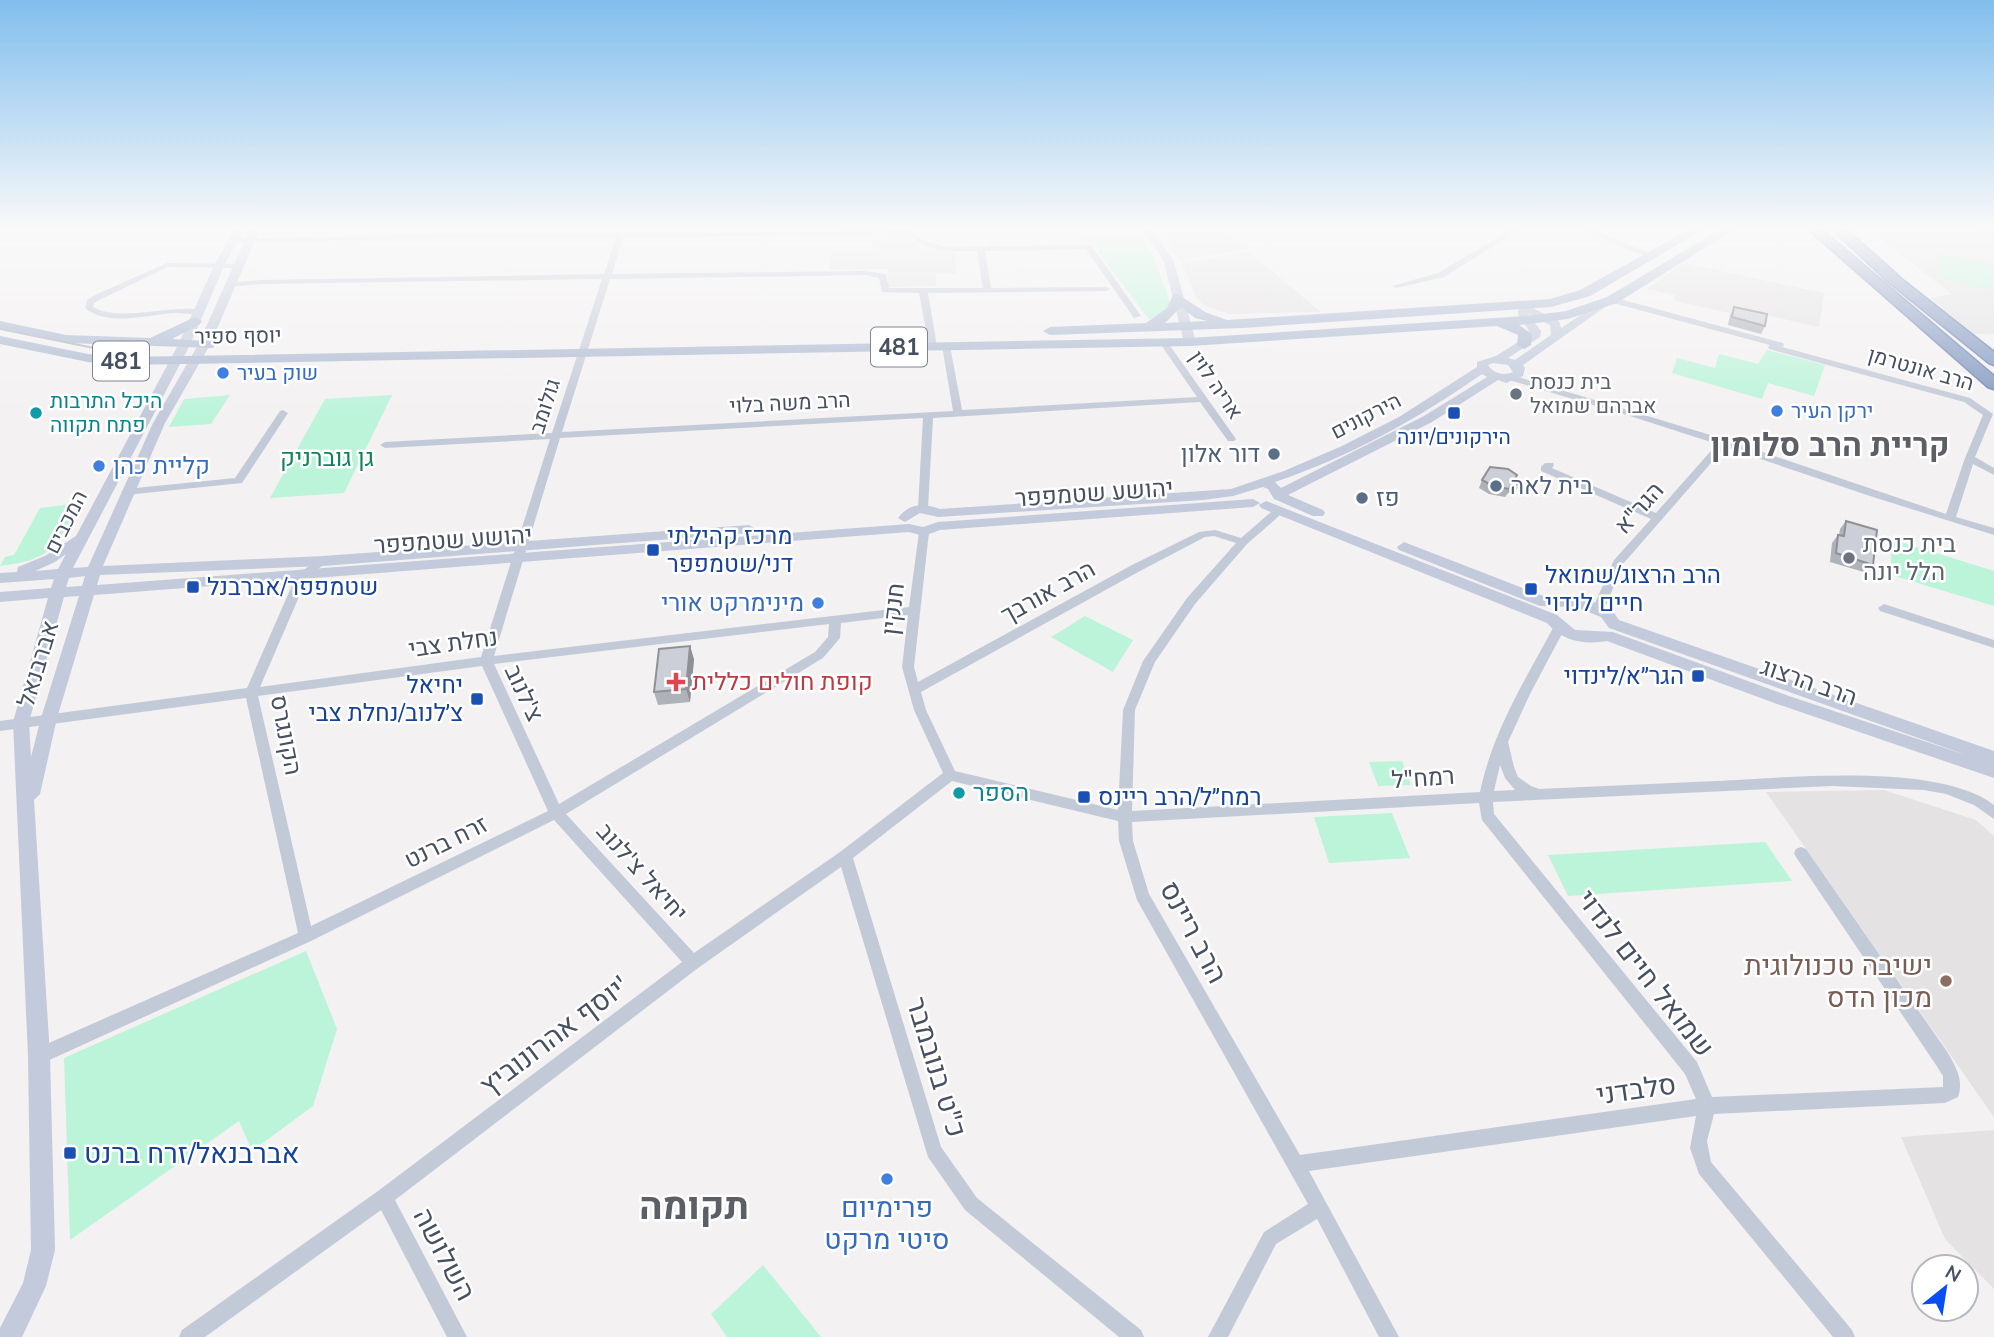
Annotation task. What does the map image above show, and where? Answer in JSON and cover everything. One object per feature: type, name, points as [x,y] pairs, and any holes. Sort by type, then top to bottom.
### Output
[{"type":"highway","points":[[1886,291],[1994,384]]},
{"type":"highway","points":[[1909,291],[1994,360]]},
{"type":"main road","name":"481","points":[[1525,313],[1586,291]]},
{"type":"main road","name":"481","points":[[1607,303],[1626,291]]},
{"type":"main road","points":[[1148,328],[1173,310],[1178,298],[1200,315],[1242,324]]},
{"type":"main road","name":"יוסף ספיר","points":[[936,342],[1242,324],[1525,313],[1548,318],[1607,303]]},
{"type":"main road","name":"יוסף ספיר","points":[[175,359],[585,346],[936,342],[1167,346],[1190,342],[1488,323],[1525,313]]},
{"type":"main road","points":[[143,344],[172,335],[197,317]]},
{"type":"main road","points":[[1488,323],[1508,324],[1519,329],[1525,334],[1524,345]]},
{"type":"main road","name":"481","points":[[0,324],[66,340],[204,345]]},
{"type":"main road","name":"481","points":[[0,340],[97,359],[175,359]]},
{"type":"main road","name":"יוסף ספיר","points":[[339,342],[585,346]]},
{"type":"main road","name":"יוסף ספיר","points":[[204,345],[272,344]]},
{"type":"street","points":[[110,291],[90,302],[89,308],[93,312],[114,316],[177,309],[197,317]]},
{"type":"street","name":"המכבים","points":[[63,573],[184,345],[208,291]]},
{"type":"street","name":"המכבים","points":[[94,571],[126,492],[163,415],[204,345],[226,291]]},
{"type":"street","name":"גולומב","points":[[519,552],[602,291]]},
{"type":"street","points":[[923,291],[958,413]]},
{"type":"street","points":[[1120,291],[1137,316]]},
{"type":"street","points":[[1176,291],[1190,342]]},
{"type":"street","points":[[1482,369],[1495,377],[1516,371],[1557,337],[1607,303],[1784,346]]},
{"type":"street","points":[[1525,313],[1535,331],[1534,337],[1499,359],[1550,388],[1724,442],[1994,532]]},
{"type":"street","points":[[1548,318],[1557,329],[1557,337]]},
{"type":"street","name":"אריה לוין","points":[[1167,346],[1231,439]]},
{"type":"street","name":"הרב אונטרמן","points":[[1772,346],[1967,400],[1981,407],[1988,414],[1987,419],[1970,458],[1950,519]]},
{"type":"street","name":"הירקונים","points":[[1242,489],[1249,484],[1293,473],[1374,434],[1418,411],[1482,369],[1483,361],[1499,359]]},
{"type":"street","name":"הירקונים","points":[[1264,507],[1274,502],[1279,495],[1428,419],[1495,377]]},
{"type":"street","name":"הרב משה בלוי","points":[[385,445],[1198,400]]},
{"type":"street","points":[[126,492],[238,481],[283,413]]},
{"type":"street","name":"חנקין","points":[[914,690],[908,667],[914,610],[931,520],[928,414]]},
{"type":"street","name":"הגר\"א","points":[[1598,610],[1618,563],[1724,442]]},
{"type":"street","points":[[1970,458],[1994,472]]},
{"type":"street","points":[[1549,465],[1545,469],[1659,518]]},
{"type":"street","points":[[1260,483],[1274,488],[1279,495]]},
{"type":"street","points":[[1302,483],[1299,486],[1300,495],[1314,512]]},
{"type":"street","points":[[1242,489],[1244,497],[1264,507]]},
{"type":"street","name":"יהושע שטמפפר","points":[[931,520],[1157,500],[1242,489]]},
{"type":"street","name":"הרב הרצוג","points":[[1279,495],[1314,512],[1520,594],[1558,603],[1573,602],[1606,613],[1611,630]]},
{"type":"street","points":[[1225,506],[1252,513],[1264,507]]},
{"type":"street","name":"יהושע שטמפפר","points":[[931,520],[1225,506],[1264,507]]},
{"type":"street","name":"הרב הרצוג","points":[[1264,507],[1293,515],[1556,623],[1577,636],[1611,630],[1994,758]]},
{"type":"street","name":"הרב ריינס","points":[[1264,507],[1243,542],[1191,601],[1149,661],[1129,710],[1126,841],[1142,896],[1320,1207],[1389,1337]]},
{"type":"street","points":[[912,511],[931,520],[907,523],[912,511]]},
{"type":"street","name":"יהושע שטמפפר","points":[[0,597],[88,588],[303,574],[519,552],[907,523]]},
{"type":"street","name":"הרב אורבך","points":[[914,690],[1203,534],[1215,533],[1243,542]]},
{"type":"street","points":[[0,577],[50,559],[83,534]]},
{"type":"street","name":"יהושע שטמפפר","points":[[0,577],[519,552]]},
{"type":"street","name":"צ'לנוב","points":[[519,552],[486,661],[556,813]]},
{"type":"street","points":[[303,574],[323,561]]},
{"type":"street","name":"אברבנאל","points":[[27,814],[49,718],[94,571]]},
{"type":"street","name":"אברבנאל","points":[[9,1337],[34,1286],[44,1250],[39,1056],[21,722],[63,573]]},
{"type":"street","name":"הקונגרס","points":[[303,574],[251,693],[306,936]]},
{"type":"street","points":[[1485,797],[1502,741],[1556,623],[1551,611],[1558,603]]},
{"type":"street","points":[[1884,608],[1994,644]]},
{"type":"street","name":"נחלת צבי","points":[[0,726],[486,661],[914,610]]},
{"type":"street","name":"זרח ברנט","points":[[39,1056],[306,936],[556,813],[819,655],[834,638],[835,619]]},
{"type":"street","name":"הרב הרצוג","points":[[1611,630],[1783,700],[1994,771]]},
{"type":"street","points":[[914,690],[950,775]]},
{"type":"street","points":[[1502,741],[1506,767],[1514,783],[1542,794]]},
{"type":"street","name":"רמח\"ל","points":[[950,775],[1125,817],[1832,781],[1924,785],[1963,794],[1979,801],[1993,812]]},
{"type":"street","name":"יוסף אהרונוביץ'","points":[[189,1337],[384,1197],[693,963],[845,856],[950,775]]},
{"type":"street","name":"שמואל חיים לנדוי","points":[[1485,797],[1485,808],[1493,826],[1600,952],[1691,1068],[1701,1088],[1705,1106]]},
{"type":"street","name":"יחיאל צ'לנוב","points":[[556,813],[693,963]]},
{"type":"street","name":"סלבדני","points":[[1295,1164],[1705,1106],[1945,1095],[1952,1091],[1953,1083],[1942,1059],[1801,853]]},
{"type":"street","name":"כ\"ט בנובמבר","points":[[845,856],[934,1151],[971,1204],[1134,1337]]},
{"type":"street","points":[[1705,1106],[1697,1152],[1706,1168],[1843,1336]]},
{"type":"street","name":"השלושה","points":[[384,1197],[457,1337]]},
{"type":"street","points":[[1218,1337],[1270,1238],[1320,1207]]},
{"type":"shaded area","points":[[1194,291],[1296,291],[1321,312],[1229,314],[1203,305]]},
{"type":"shaded area","points":[[1658,291],[1824,293],[1819,327],[1766,315],[1765,321],[1675,301],[1675,295]]},
{"type":"shaded area","points":[[1949,291],[1994,291],[1994,334],[1974,334],[1930,298],[1952,294]]},
{"type":"shaded area","name":"ישיבה טכנולוגית מכון הדס","points":[[1884,790],[1976,820],[1994,836],[1994,1117],[1766,792]]},
{"type":"shaded area","points":[[1994,1130],[1994,1289],[1980,1275],[1980,1253],[1959,1253],[1945,1239],[1901,1137]]},
{"type":"green space","points":[[1128,291],[1166,291],[1171,306],[1161,315],[1149,319]]},
{"type":"green space","points":[[1767,350],[1825,365],[1814,396],[1768,383],[1762,399],[1672,373],[1677,358],[1715,368],[1719,354],[1758,364]]},
{"type":"green space","points":[[230,395],[211,424],[169,427],[184,399]]},
{"type":"green space","name":"גן גוברניק","points":[[392,395],[344,493],[270,498],[325,399]]},
{"type":"green space","points":[[81,503],[58,540],[43,555],[0,566],[5,557],[14,555],[40,508]]},
{"type":"green space","points":[[1891,539],[1994,571],[1994,606],[1891,575]]},
{"type":"green space","points":[[1085,616],[1133,640],[1113,672],[1051,637]]},
{"type":"green space","points":[[1402,761],[1411,785],[1378,786],[1369,762]]},
{"type":"green space","points":[[1392,813],[1410,858],[1329,863],[1314,817]]},
{"type":"green space","points":[[1765,842],[1792,881],[1568,896],[1548,855]]},
{"type":"green space","points":[[306,951],[337,1029],[313,1106],[252,1151],[239,1121],[70,1240],[64,1058]]},
{"type":"green space","points":[[763,1265],[821,1337],[727,1337],[711,1314]]},
{"type":"building","points":[[1734,307],[1767,314],[1765,326],[1732,317]]},
{"type":"building","points":[[1490,467],[1508,469],[1517,475],[1515,479],[1519,484],[1511,485],[1509,489],[1493,486],[1482,480]]},
{"type":"building","points":[[1846,521],[1877,530],[1873,565],[1836,553],[1838,535],[1844,536]]},
{"type":"building","points":[[690,646],[686,689],[654,692],[659,649]]},
{"type":"tram line","points":[[0,329],[99,349],[140,350]]},
{"type":"place","name":"שוק בעיר","points":[[223,373]]},
{"type":"place","name":"בית כנסת אברהם שמואל","points":[[1516,394]]},
{"type":"place","name":"ירקן העיר","points":[[1777,411]]},
{"type":"place","name":"היכל התרבות פתח תקווה","points":[[36,413]]},
{"type":"place","name":"הירקונים/יונה","points":[[1454,413]]},
{"type":"place","name":"דור אלון","points":[[1274,454]]},
{"type":"place","name":"קליית כהן","points":[[99,466]]},
{"type":"place","name":"בית לאה","points":[[1496,486]]},
{"type":"place","name":"פז","points":[[1362,498]]},
{"type":"place","name":"מרכז קהילתי דני/שטמפפר","points":[[653,550]]},
{"type":"place","name":"בית כנסת הלל יונה","points":[[1849,558]]},
{"type":"place","name":"שטמפפר/אברבנל","points":[[193,587]]},
{"type":"place","name":"הרב הרצוג/שמואל חיים לנדוי","points":[[1531,589]]},
{"type":"place","name":"מינימרקט אורי","points":[[818,603]]},
{"type":"place","name":"הגר״א/לינדוי","points":[[1698,676]]},
{"type":"place","name":"קופת חולים כללית","points":[[676,682]]},
{"type":"place","name":"יחיאל צ׳לנוב/נחלת צבי","points":[[477,699]]},
{"type":"place","name":"הספר","points":[[959,793]]},
{"type":"place","name":"רמח״ל/הרב ריינס","points":[[1084,797]]},
{"type":"place","name":"ישיבה טכנולוגית מכון הדס","points":[[1946,981]]},
{"type":"place","name":"אברבנאל/זרח ברנט","points":[[70,1153]]},
{"type":"place","name":"פרימיום סיטי מרקט","points":[[887,1179]]},
{"type":"district","name":"קריית הרב סלומון","points":[[1830,445]]},
{"type":"district","name":"תקומה","points":[[694,1206]]}]
